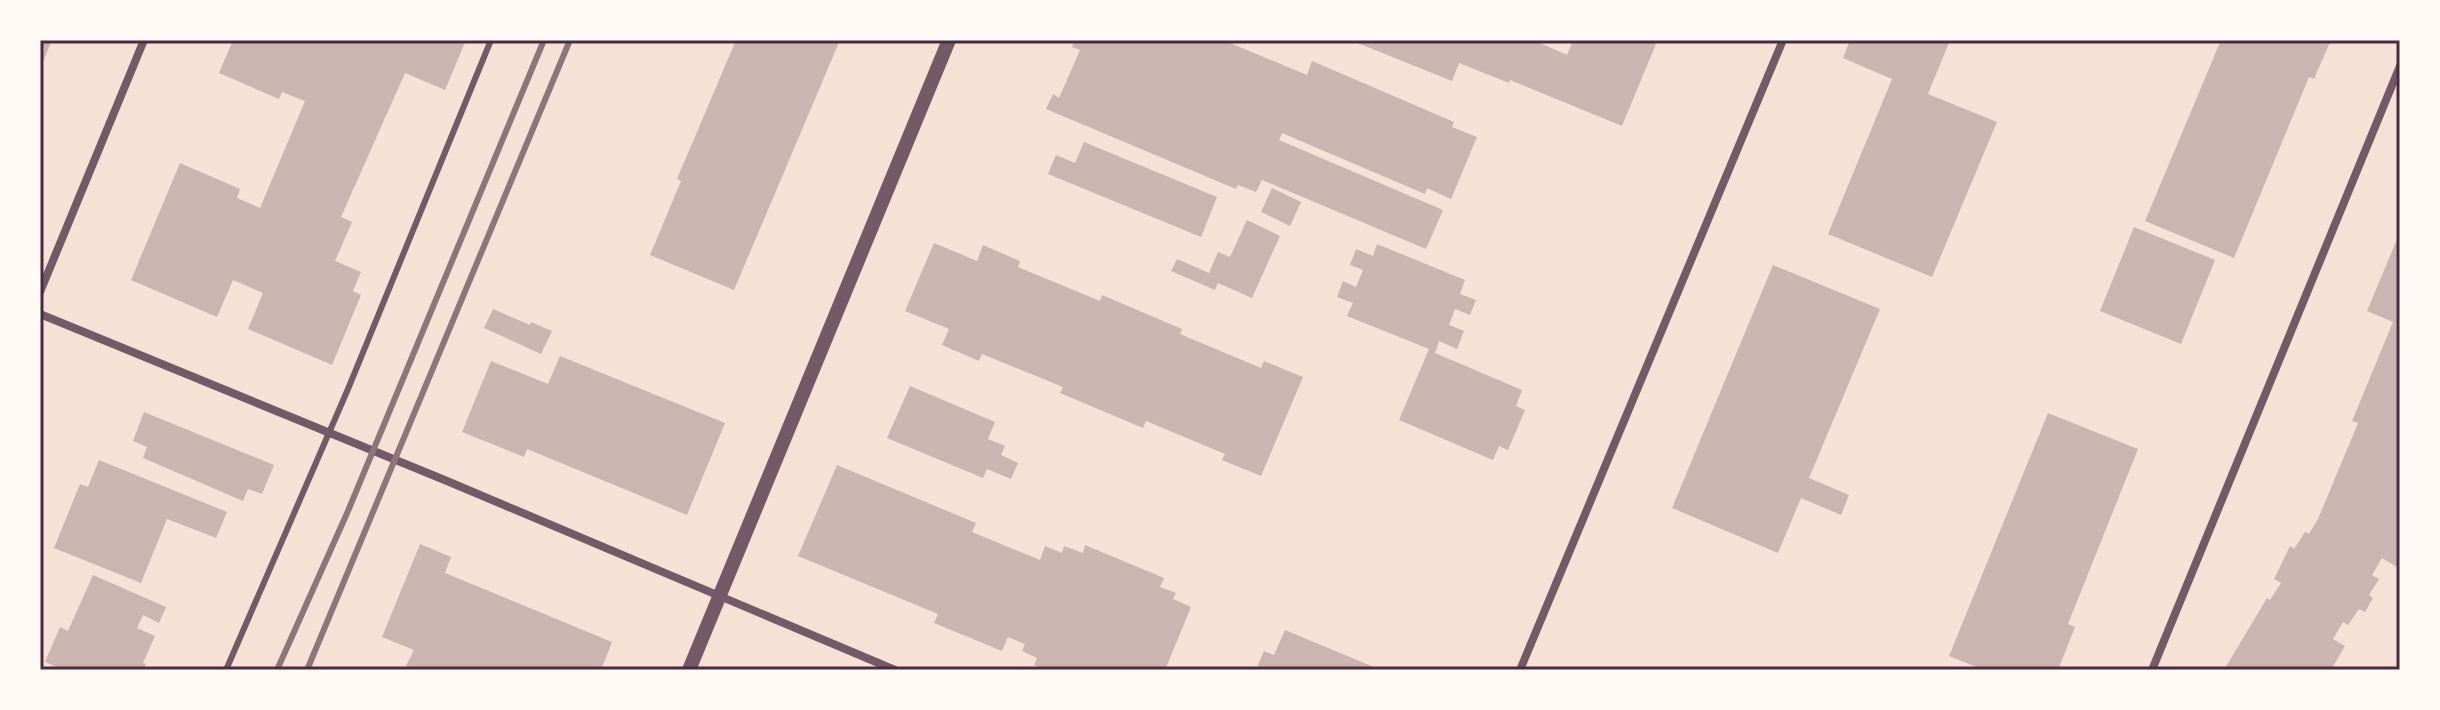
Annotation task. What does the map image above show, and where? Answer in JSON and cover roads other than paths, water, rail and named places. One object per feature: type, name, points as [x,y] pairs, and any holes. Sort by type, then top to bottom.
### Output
[{"type":"street","points":[[40,292],[144,40]]},
{"type":"street","points":[[689,670],[949,40]]},
{"type":"street","points":[[1520,670],[1783,40]]},
{"type":"street","points":[[2152,670],[2400,66]]},
{"type":"street","points":[[40,314],[895,670]]},
{"type":"lane","points":[[226,670],[329,432],[491,40]]},
{"type":"railway","points":[[277,670],[348,511],[544,40]]},
{"type":"railway","points":[[307,670],[570,40]]}]
